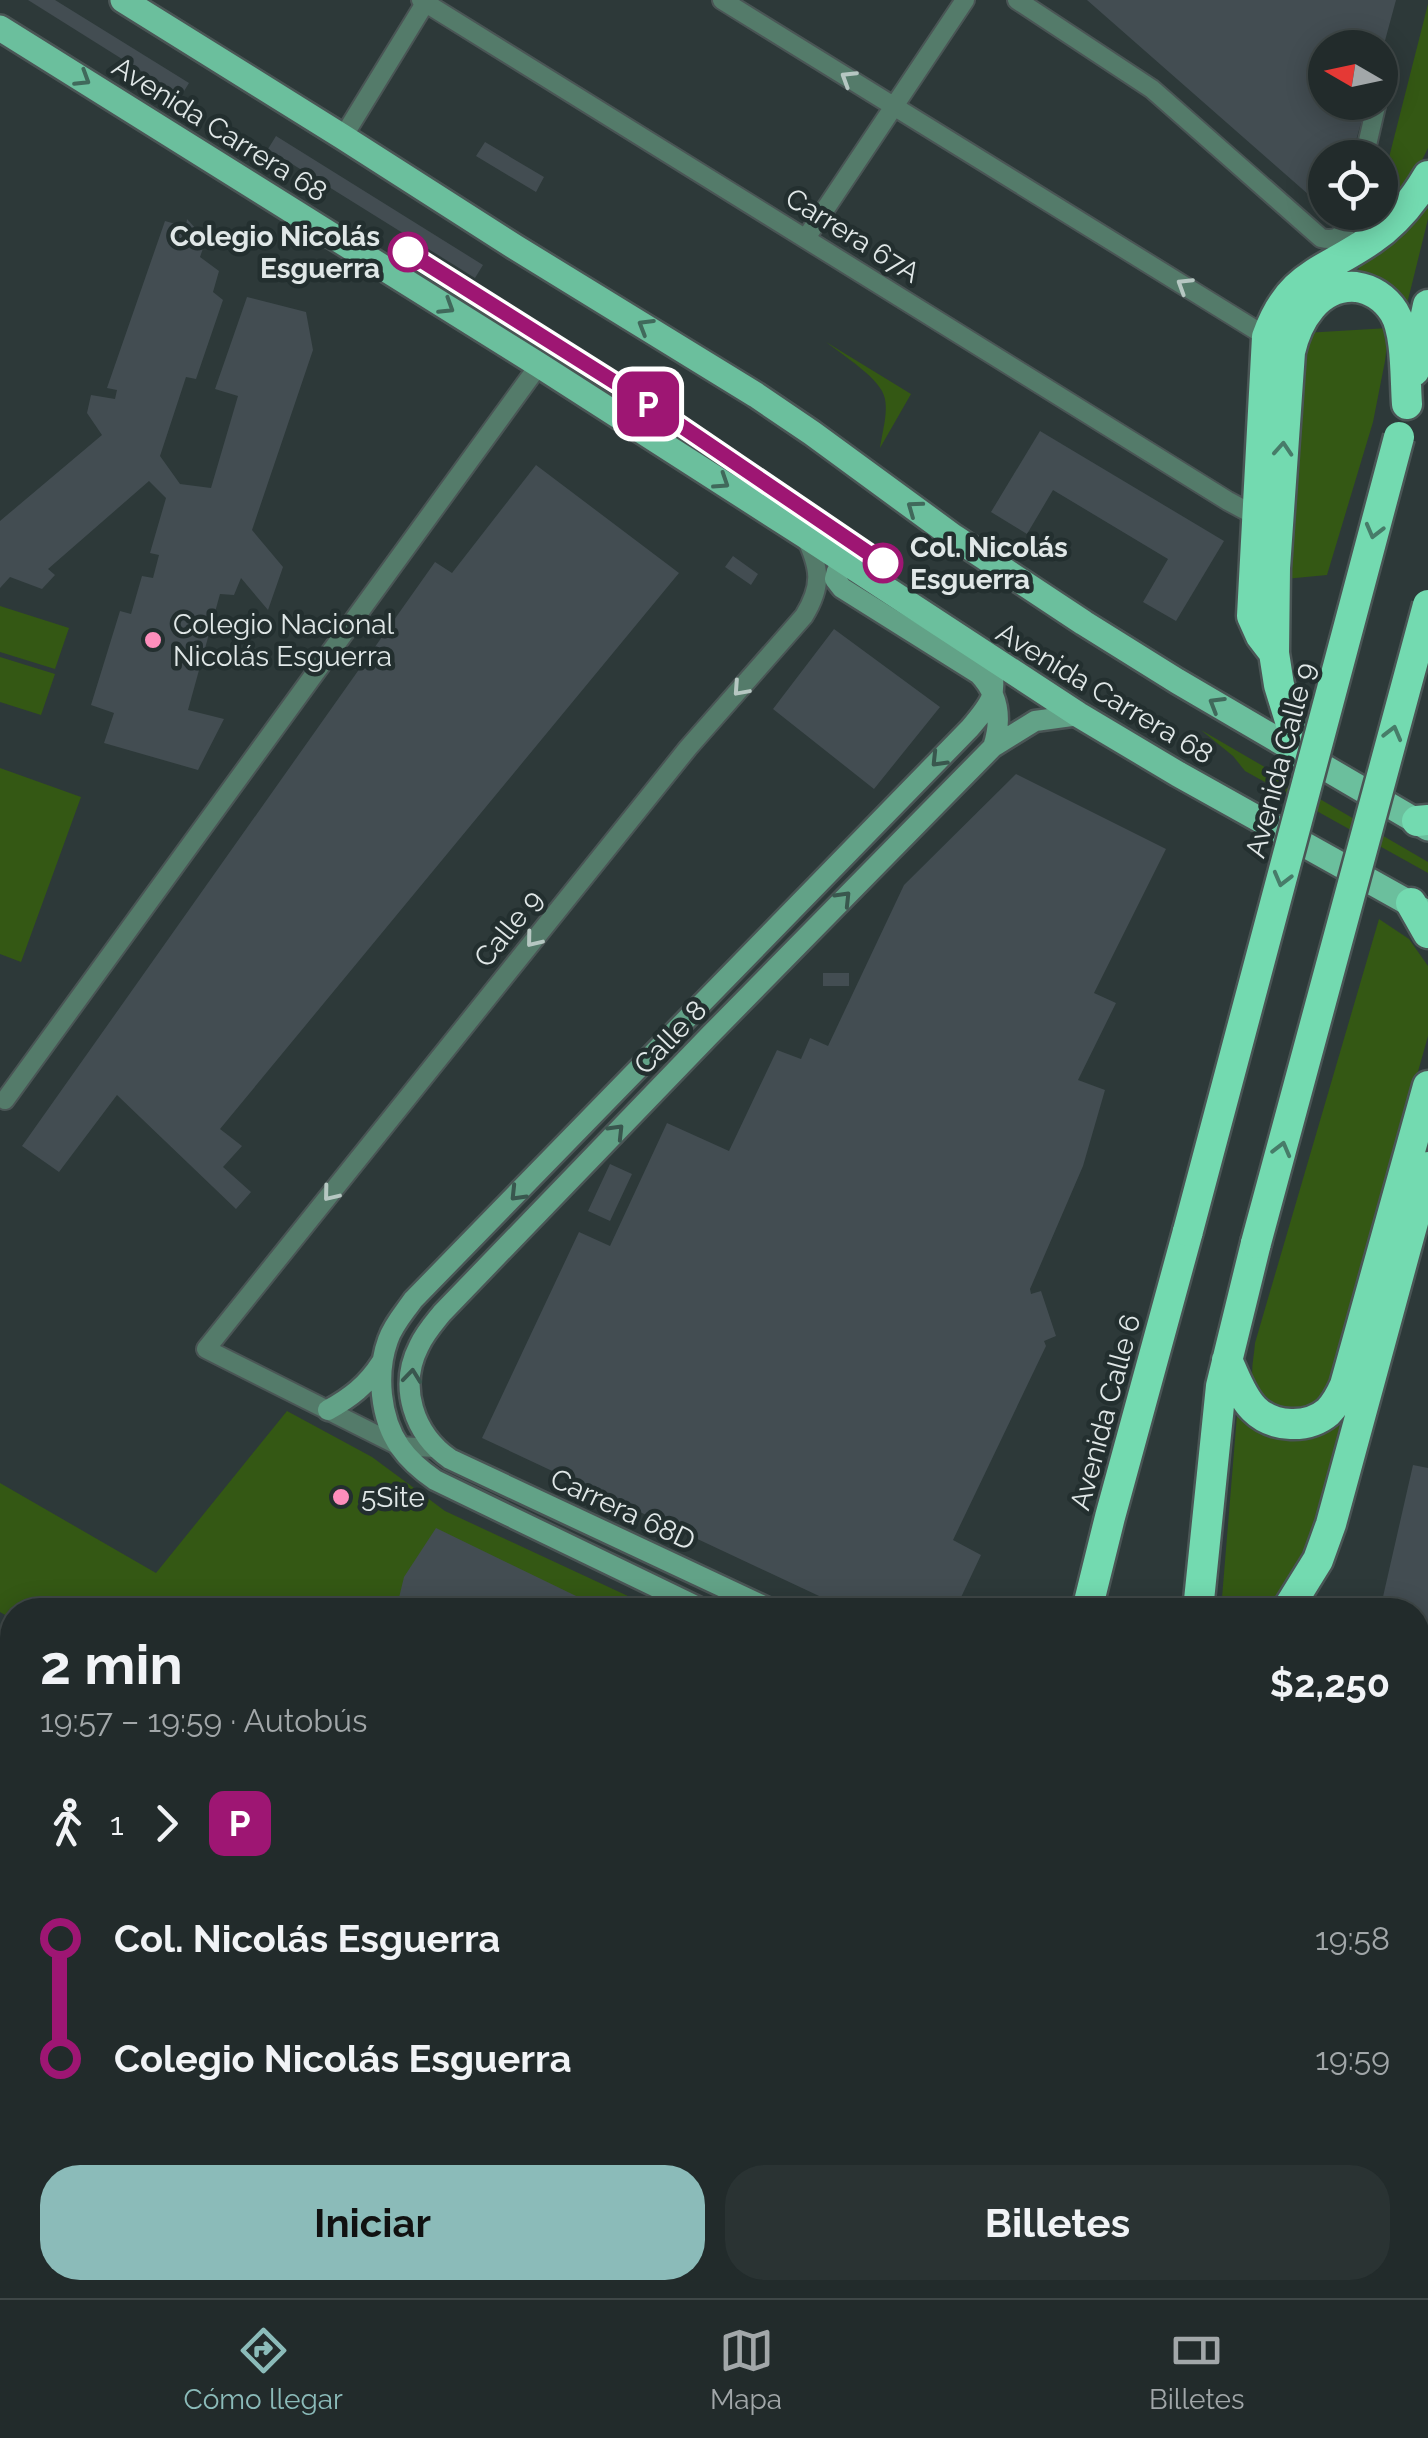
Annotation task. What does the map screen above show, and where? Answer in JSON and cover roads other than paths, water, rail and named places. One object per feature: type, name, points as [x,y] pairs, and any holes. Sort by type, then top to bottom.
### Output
[{"type":"highway","points":[[1274,653],[1252,616],[1267,336],[1282,304],[1296,287],[1388,226],[1418,194],[1428,176]]},
{"type":"highway","points":[[1300,753],[1279,685],[1274,653],[1275,568],[1290,352],[1297,327],[1327,293],[1338,288],[1362,288],[1376,293],[1396,314],[1407,404]]},
{"type":"highway","name":"Avenida Calle 9","points":[[1188,1231],[1399,437],[1428,305]]},
{"type":"highway","points":[[1199,1598],[1227,1360],[1428,604]]},
{"type":"highway","points":[[1420,908],[1428,933]]},
{"type":"highway","points":[[1227,1360],[1245,1397],[1256,1412],[1269,1420],[1300,1424],[1315,1420],[1338,1400],[1428,1086]]},
{"type":"highway","points":[[1294,1598],[1318,1560],[1331,1524],[1428,1167]]},
{"type":"highway","name":"Avenida Calle 6","points":[[1090,1598],[1188,1231]]},
{"type":"main road","name":"Avenida Carrera 68","points":[[123,0],[756,394],[928,519],[1084,623],[1424,823]]},
{"type":"main road","name":"Avenida Carrera 68","points":[[0,28],[539,364],[1079,716],[1420,908]]},
{"type":"street","points":[[722,0],[1267,336]]},
{"type":"street","points":[[806,238],[965,0]]},
{"type":"street","points":[[1017,0],[1152,89],[1308,227]]},
{"type":"street","points":[[343,136],[424,1]]},
{"type":"street","name":"Carrera 67A","points":[[424,1],[1256,516]]},
{"type":"street","points":[[1311,230],[1330,240],[1345,230]]},
{"type":"street","points":[[5,1100],[539,364]]},
{"type":"street","name":"Calle 9","points":[[206,1349],[688,748],[804,616],[819,582],[817,562],[804,534]]},
{"type":"street","points":[[854,569],[842,567],[837,572],[836,579],[842,588],[979,674],[994,695]]},
{"type":"street","points":[[990,658],[998,720],[993,747]]},
{"type":"street","name":"Calle 8","points":[[399,1446],[386,1414],[382,1362],[392,1331],[413,1300],[970,728],[994,695]]},
{"type":"street","name":"Calle 8","points":[[443,1454],[419,1425],[409,1387],[417,1349],[442,1313],[993,747],[1035,721],[1079,716]]},
{"type":"street","name":"Carrera 68D","points":[[206,1349],[399,1446],[443,1454],[747,1598]]},
{"type":"street","points":[[328,1410],[359,1390],[382,1362]]},
{"type":"street","name":"Carrera 68D","points":[[399,1446],[435,1480],[679,1598]]},
{"type":"place","name":"Colegio Nicolás Esguerra","points":[[408,252]]},
{"type":"place","name":"Col. Nicolás Esguerra","points":[[883,563]]},
{"type":"place","name":"Colegio Nacional Nicolás Esguerra","points":[[153,640]]},
{"type":"place","name":"5Site","points":[[341,1497]]}]
